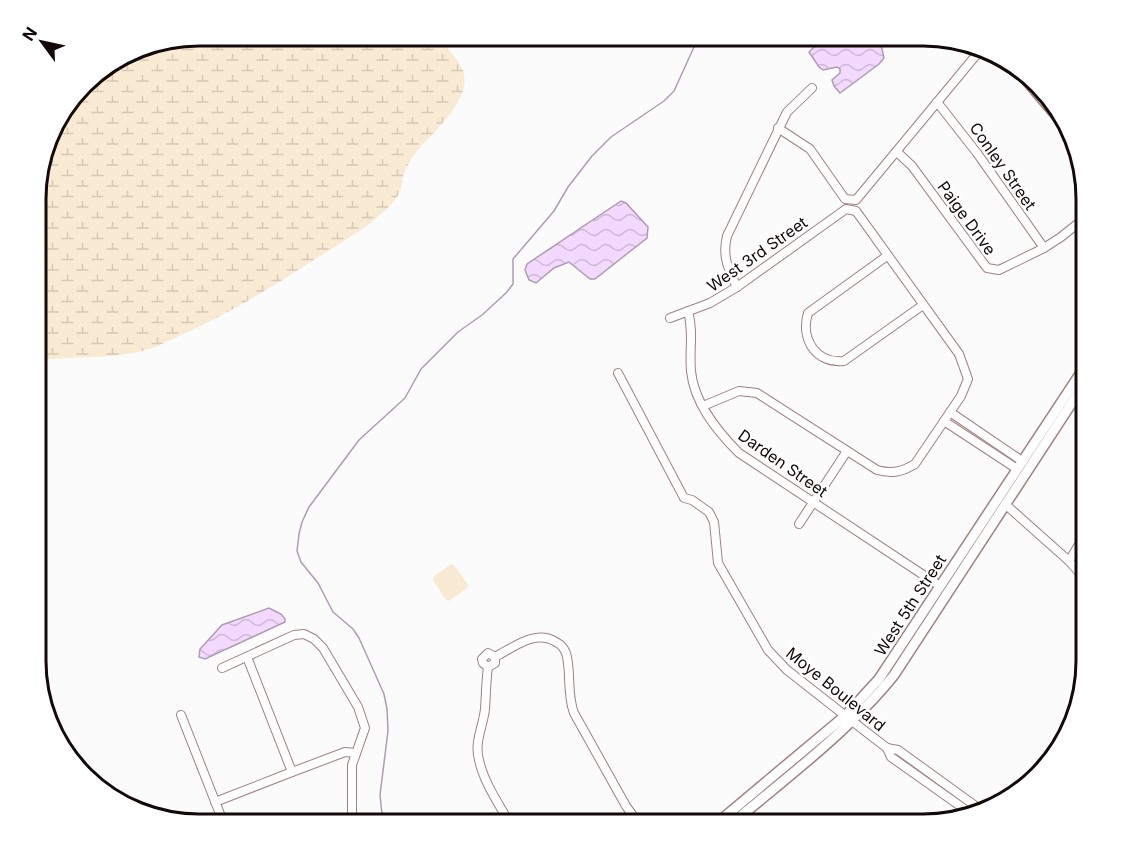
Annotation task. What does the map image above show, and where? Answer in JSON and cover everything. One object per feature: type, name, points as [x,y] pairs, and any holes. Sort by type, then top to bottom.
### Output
[{"type":"main road","name":"West 5th Street","points":[[742,814],[848,718],[879,679],[1076,380]]},
{"type":"main road","name":"West 5th Street","points":[[729,814],[875,698],[894,675],[1076,397]]},
{"type":"main road","points":[[989,530],[995,514],[1025,463],[1019,465]]},
{"type":"main road","points":[[953,583],[955,572],[978,536],[986,517]]},
{"type":"street","points":[[778,128],[810,149],[845,199],[856,200],[975,56]]},
{"type":"street","points":[[737,287],[726,266],[724,249],[727,236],[778,128],[794,103],[812,88]]},
{"type":"street","name":"Conley Street","points":[[937,102],[977,153],[1044,248]]},
{"type":"street","name":"Paige Drive","points":[[897,152],[912,166],[987,268],[999,270],[1044,248],[1076,225]]},
{"type":"street","name":"West 3rd Street","points":[[670,318],[710,303],[737,287],[845,209],[856,211],[888,256]]},
{"type":"street","points":[[703,406],[739,391],[757,393],[877,470],[890,473],[904,471],[915,464],[961,396],[968,379],[959,354],[888,256],[808,313],[804,324],[805,336],[818,353],[833,362],[844,361],[923,305]]},
{"type":"street","name":"Darden Street","points":[[688,311],[693,328],[691,372],[703,406],[716,430],[739,453],[940,585]]},
{"type":"street","name":"Moye Boulevard","points":[[618,373],[684,498],[692,500],[709,512],[714,522],[718,563],[768,650],[788,670],[887,748],[898,750],[973,804]]},
{"type":"street","points":[[950,412],[1019,465]]},
{"type":"street","points":[[944,421],[1019,465]]},
{"type":"street","points":[[799,524],[847,451]]},
{"type":"street","points":[[1005,504],[1075,568]]},
{"type":"street","points":[[1069,561],[1075,551]]},
{"type":"street","points":[[222,668],[294,635],[304,634],[314,639],[323,648],[358,706],[365,728],[352,765],[352,813]]},
{"type":"street","points":[[504,813],[478,759],[477,741],[485,710],[488,667],[494,665],[495,657],[535,637],[548,638],[561,646],[567,656],[574,714],[631,814]]},
{"type":"street","points":[[247,657],[292,772]]},
{"type":"street","points":[[181,715],[220,813]]},
{"type":"street","name":"Moye Boulevard","points":[[887,748],[891,757],[963,808]]},
{"type":"street","points":[[215,802],[345,752],[355,753]]},
{"type":"green space","points":[[200,46],[446,46],[455,57],[464,77],[464,89],[458,101],[451,113],[414,155],[405,171],[397,197],[369,224],[281,281],[231,310],[154,347],[119,355],[46,360],[46,200],[48,180],[58,141],[67,123],[85,99],[115,72],[141,58],[170,49]]},
{"type":"green space","points":[[451,564],[468,585],[449,601],[446,600],[433,577]]},
{"type":"water","points":[[814,47],[881,47],[884,58],[840,93],[832,80],[840,73],[840,69],[837,67],[823,70],[809,52]]},
{"type":"water","points":[[621,201],[626,203],[648,227],[647,238],[595,279],[590,279],[569,262],[554,268],[536,283],[529,280],[525,270],[527,264]]},
{"type":"water","points":[[269,608],[281,614],[285,622],[205,659],[199,657],[200,649],[222,625]]},
{"type":"waterway","points":[[382,813],[380,795],[388,731],[384,694],[359,638],[353,629],[333,612],[318,583],[301,562],[297,551],[302,522],[309,507],[359,440],[405,398],[421,369],[458,332],[482,315],[506,293],[513,284],[513,259],[554,211],[568,187],[592,156],[611,137],[664,101],[674,91],[694,47]]}]
